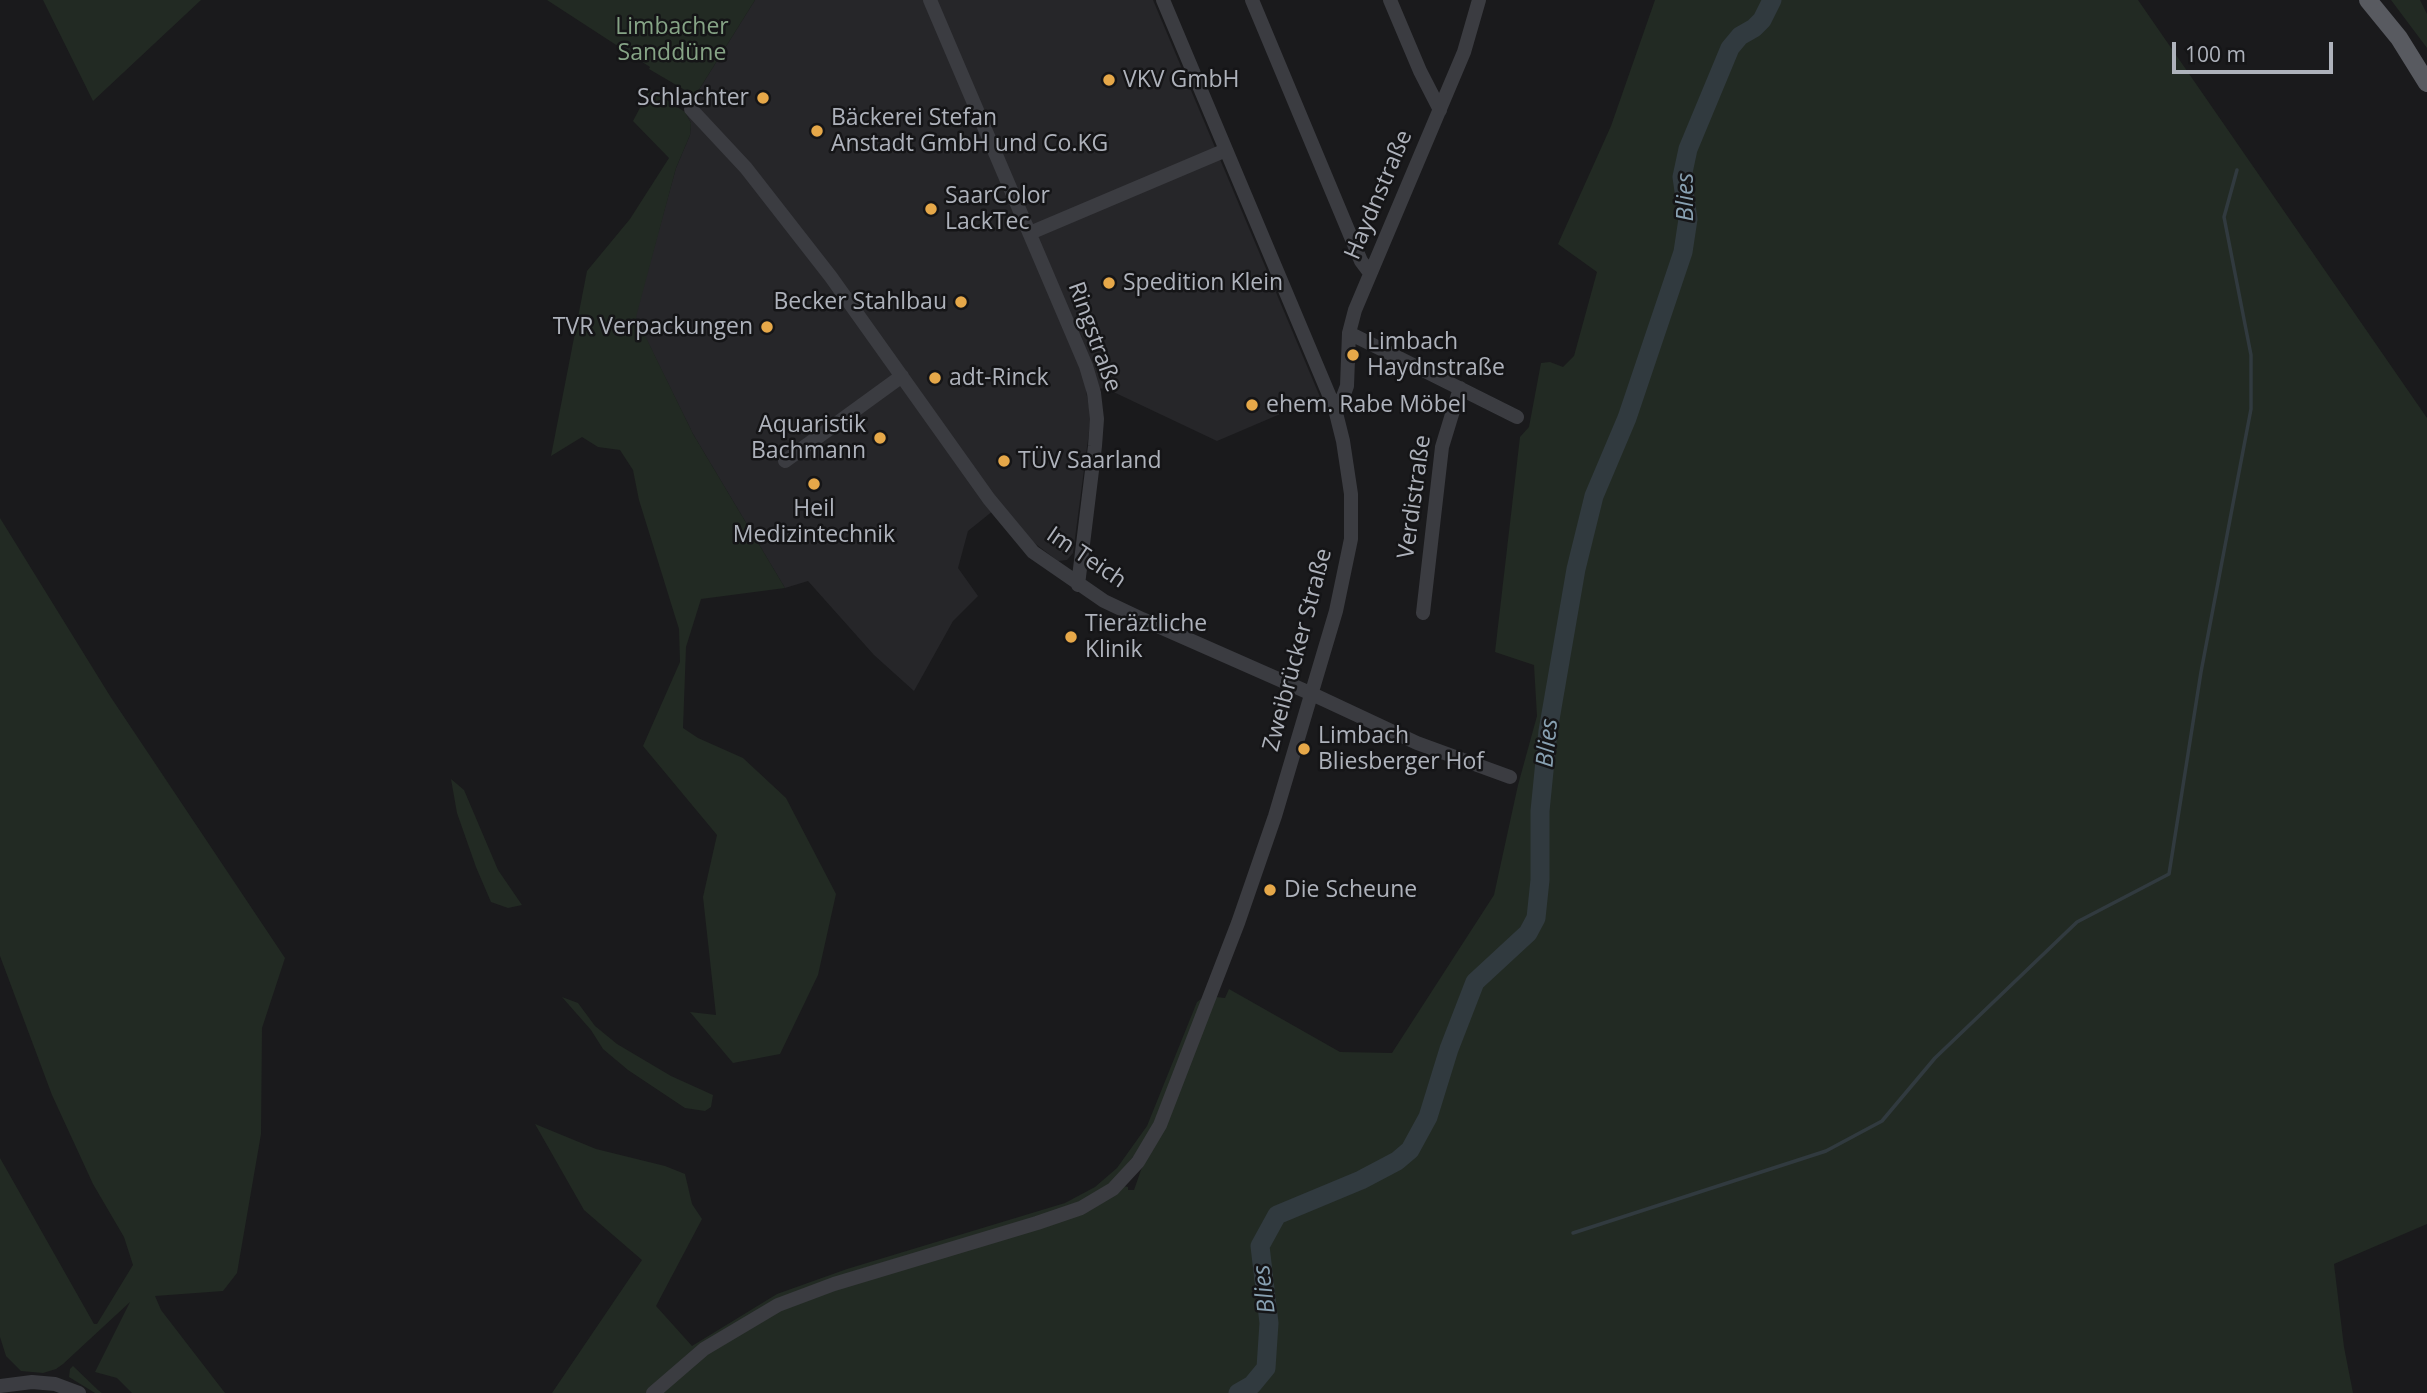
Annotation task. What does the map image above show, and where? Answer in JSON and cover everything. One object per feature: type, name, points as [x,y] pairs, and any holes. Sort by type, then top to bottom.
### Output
[{"type":"main road","points":[[2368,0],[2399,38],[2427,83]]},
{"type":"street","name":"Ringstraße","points":[[930,0],[1086,366],[1094,393],[1097,419],[1095,446],[1078,585]]},
{"type":"street","name":"Zweibrücker Straße","points":[[653,1393],[704,1349],[778,1305],[834,1284],[1081,1208],[1113,1189],[1138,1163],[1160,1125],[1258,868],[1336,611],[1351,540],[1352,494],[1349,468],[1335,409],[1163,0]]},
{"type":"street","points":[[1252,0],[1361,261],[1370,273]]},
{"type":"street","points":[[1390,0],[1440,110]]},
{"type":"street","name":"Haydnstraße","points":[[1335,409],[1347,386],[1349,333],[1370,273],[1464,52],[1479,0]]},
{"type":"street","name":"Im Teich","points":[[691,109],[746,168],[839,287],[1012,529],[1033,552],[1104,601],[1142,619],[1418,744],[1510,777]]},
{"type":"street","points":[[1030,233],[1226,150]]},
{"type":"street","points":[[1349,333],[1517,417]]},
{"type":"street","points":[[785,461],[902,376]]},
{"type":"street","name":"Verdistraße","points":[[1423,613],[1442,447],[1460,388]]},
{"type":"street","points":[[0,1387],[32,1382],[55,1384],[79,1393]]},
{"type":"shaded area","points":[[755,0],[1153,0],[1320,397],[1217,441],[1105,388],[1086,391],[1091,417],[1073,553],[1067,560],[1058,561],[1033,542],[999,506],[968,531],[958,568],[978,596],[953,621],[914,691],[874,655],[808,581],[785,588],[693,434],[635,316],[676,168],[690,135],[691,123],[685,112]]},
{"type":"green space","points":[[43,0],[201,0],[93,101]]},
{"type":"green space","name":"Limbacher Sanddüne","points":[[547,0],[755,0],[695,96],[649,69],[650,67]]},
{"type":"green space","points":[[1655,0],[2138,0],[2427,418],[2427,1224],[2334,1264],[2344,1347],[2353,1393],[660,1393],[710,1351],[782,1308],[1124,1186],[1128,1187],[1128,1190],[1134,1190],[1141,1170],[1167,1122],[1216,997],[1225,998],[1229,989],[1340,1052],[1392,1053],[1494,895],[1518,785],[1537,716],[1534,665],[1495,652],[1520,437],[1529,427],[1541,363],[1550,362],[1563,367],[1574,356],[1597,272],[1558,244],[1611,126]]},
{"type":"green space","points":[[2391,0],[2420,0],[2427,14],[2427,48]]},
{"type":"green space","points":[[650,89],[685,112],[691,123],[690,135],[676,168],[636,317],[693,434],[785,588],[701,599],[686,647],[683,728],[698,738],[743,758],[786,798],[836,894],[818,975],[780,1054],[733,1063],[690,1012],[716,1015],[703,897],[717,835],[643,746],[680,662],[679,629],[639,500],[633,470],[620,450],[598,447],[582,437],[551,456],[587,271],[630,219],[669,158],[633,121]]},
{"type":"green space","points":[[0,518],[110,696],[285,958],[262,1028],[261,1134],[237,1273],[223,1291],[155,1296],[161,1310],[225,1393],[132,1393],[117,1378],[95,1372],[130,1302],[63,1364],[43,1373],[21,1371],[6,1356],[0,1337],[0,1158],[94,1324],[97,1324],[133,1265],[124,1237],[93,1184],[52,1095],[0,956]]},
{"type":"green space","points":[[451,779],[464,790],[498,870],[522,905],[508,908],[491,902],[457,813]]},
{"type":"green space","points":[[1205,996],[1146,1142],[1109,1185],[1092,1196],[1067,1208],[848,1273],[693,1352],[646,1393],[552,1393],[642,1260],[584,1210],[535,1124],[596,1149],[665,1166],[685,1174],[692,1204],[702,1219],[656,1306],[692,1346],[777,1294],[847,1269],[1065,1203],[1095,1187],[1117,1168],[1147,1126],[1197,1002]]},
{"type":"green space","points":[[562,997],[578,1003],[595,1026],[617,1044],[671,1076],[713,1095],[711,1107],[705,1111],[685,1108],[628,1070],[603,1049],[591,1030]]},
{"type":"green space","points":[[73,1366],[102,1393],[95,1393],[69,1377]]},
{"type":"waterway","name":"Blies","points":[[1238,1393],[1252,1385],[1266,1368],[1269,1323],[1260,1246],[1277,1215],[1361,1180],[1397,1161],[1410,1150],[1428,1117],[1449,1049],[1475,982],[1528,933],[1536,918],[1540,880],[1540,811],[1548,731],[1576,569],[1594,496],[1627,418],[1683,252],[1688,219],[1682,177],[1688,149],[1730,48],[1740,36],[1762,20],[1772,0]]},
{"type":"waterway","points":[[1573,1233],[1826,1151],[1882,1121],[1935,1058],[2077,922],[2169,874],[2201,672],[2251,409],[2251,355],[2224,217],[2237,170]]},
{"type":"place","name":"VKV GmbH","points":[[1109,80]]},
{"type":"place","name":"Schlachter","points":[[763,98]]},
{"type":"place","name":"Bäckerei Stefan Anstadt GmbH und Co.KG","points":[[817,131]]},
{"type":"place","name":"SaarColor LackTec","points":[[931,209]]},
{"type":"place","name":"Spedition Klein","points":[[1109,283]]},
{"type":"place","name":"Becker Stahlbau","points":[[961,302]]},
{"type":"place","name":"TVR Verpackungen","points":[[767,327]]},
{"type":"place","name":"Limbach Haydnstraße","points":[[1353,355]]},
{"type":"place","name":"adt-Rinck","points":[[935,378]]},
{"type":"place","name":"ehem. Rabe Möbel","points":[[1252,405]]},
{"type":"place","name":"Aquaristik Bachmann","points":[[880,438]]},
{"type":"place","name":"TÜV Saarland","points":[[1004,461]]},
{"type":"place","name":"Heil Medizintechnik","points":[[814,484]]},
{"type":"place","name":"Tieräztliche Klinik","points":[[1071,637]]},
{"type":"place","name":"Limbach Bliesberger Hof","points":[[1304,749]]},
{"type":"place","name":"Die Scheune","points":[[1270,890]]}]
